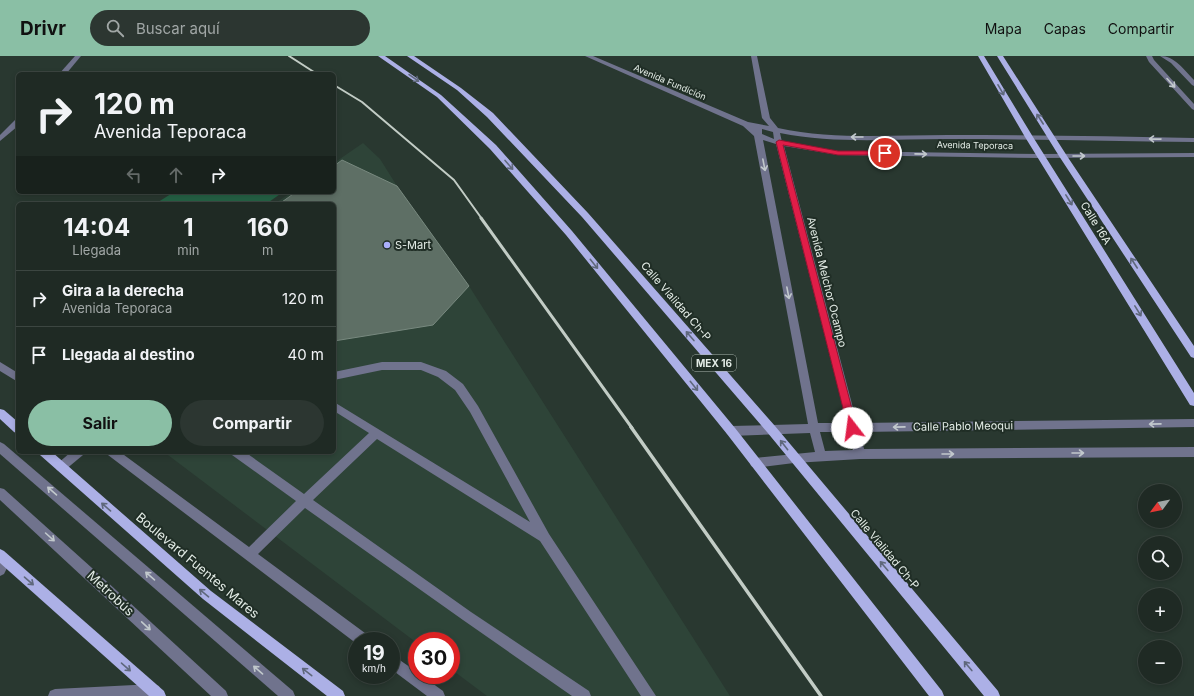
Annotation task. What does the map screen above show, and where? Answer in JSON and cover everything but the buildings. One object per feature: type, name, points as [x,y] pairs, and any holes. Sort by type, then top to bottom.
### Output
[{"type":"main road","name":"MEX 16","points":[[382,56],[439,96],[493,147],[569,233],[731,432],[937,696]]},
{"type":"main road","name":"Calle Vialidad Ch-P","points":[[410,56],[459,89],[490,115],[518,143],[585,216],[771,429],[993,696]]},
{"type":"main road","name":"Calle 16A","points":[[981,56],[1029,137],[1194,402]]},
{"type":"main road","name":"Calle 16A","points":[[1000,56],[1063,156],[1194,354]]},
{"type":"main road","points":[[0,413],[16,427]]},
{"type":"main road","name":"Boulevard Fuentes Mares","points":[[46,454],[207,595],[338,696]]},
{"type":"main road","points":[[2,562],[157,694]]},
{"type":"street","points":[[64,72],[78,56]]},
{"type":"street","name":"Avenida Fundición","points":[[588,56],[759,131]]},
{"type":"street","name":"Avenida Melchor Ocampo","points":[[754,56],[766,118],[776,131],[860,454]]},
{"type":"street","points":[[1149,56],[1151,61],[1194,108]]},
{"type":"street","points":[[1163,56],[1173,62],[1194,84]]},
{"type":"street","points":[[766,118],[759,131],[814,428],[821,456]]},
{"type":"street","points":[[0,139],[16,124]]},
{"type":"street","name":"Avenida Teporaca","points":[[759,131],[776,131],[833,137],[1051,137],[1194,140]]},
{"type":"street","name":"Avenida Teporaca","points":[[759,131],[779,142],[838,153],[1041,156],[1194,155]]},
{"type":"street","points":[[0,366],[16,377]]},
{"type":"street","points":[[336,376],[382,366],[421,366],[442,374],[459,387],[474,409],[545,538],[649,696]]},
{"type":"street","points":[[336,407],[545,538]]},
{"type":"street","name":"Calle Pablo Meoqui","points":[[731,432],[814,428],[1194,423]]},
{"type":"street","points":[[249,555],[376,432]]},
{"type":"street","points":[[0,447],[288,696]]},
{"type":"street","points":[[755,463],[794,458],[860,454],[1194,452]]},
{"type":"street","points":[[61,468],[77,454]]},
{"type":"street","points":[[115,454],[352,632]]},
{"type":"street","points":[[239,454],[467,616],[584,696]]},
{"type":"street","name":"Metrobús","points":[[0,493],[88,572],[221,696]]},
{"type":"street","points":[[400,668],[438,696]]},
{"type":"street","points":[[55,696],[157,694]]},
{"type":"shaded area","points":[[363,143],[380,159],[397,186],[469,286],[730,696],[487,696],[460,676],[460,632],[408,632],[408,636],[167,454],[336,454],[336,202],[277,202],[289,194],[336,194],[336,162]]},
{"type":"green space","points":[[171,194],[280,194],[269,202],[158,202]]},
{"type":"railway","points":[[289,56],[314,72]]},
{"type":"railway","points":[[336,86],[362,102],[454,180],[482,219]]},
{"type":"railway","points":[[481,218],[632,428]]},
{"type":"railway","points":[[631,427],[821,696]]},
{"type":"place","name":"S-Mart","points":[[387,245]]},
{"type":"route","points":[[852,428],[779,142],[804,148],[838,153],[885,153]]}]
